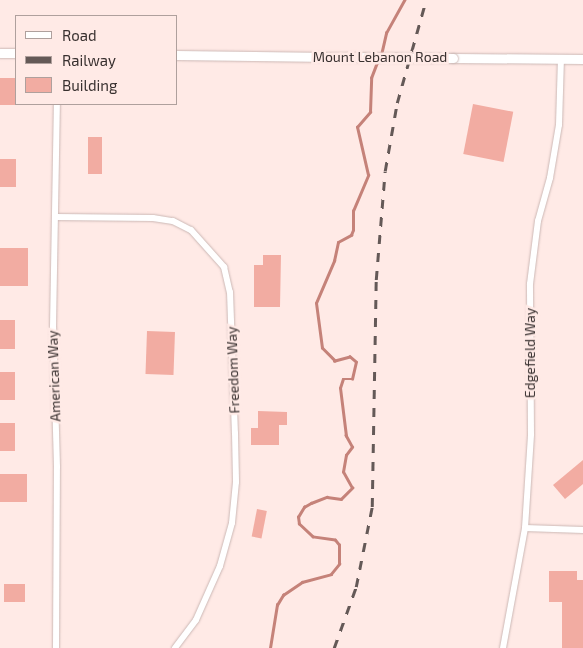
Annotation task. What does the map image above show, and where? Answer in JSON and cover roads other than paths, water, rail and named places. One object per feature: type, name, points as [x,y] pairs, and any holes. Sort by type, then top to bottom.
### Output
[{"type":"street","points":[[0,53],[15,54]]},
{"type":"street","name":"Mount Lebanon Road","points":[[178,55],[583,59]]},
{"type":"street","name":"Edgefield Way","points":[[503,648],[525,528],[531,434],[530,284],[538,221],[550,178],[559,124],[561,58]]},
{"type":"street","name":"American Way","points":[[56,648],[57,467],[53,326],[57,105]]},
{"type":"street","name":"Freedom Way","points":[[56,217],[153,218],[173,221],[191,230],[224,267],[230,292],[235,433],[233,515],[220,566],[196,620],[175,648]]},
{"type":"street","points":[[525,528],[583,530]]},
{"type":"waterway","points":[[381,55],[386,33],[404,0]]},
{"type":"waterway","points":[[270,648],[277,605],[283,595],[302,582],[331,574],[339,564],[339,545],[335,540],[313,537],[299,524],[298,517],[304,507],[311,503],[327,497],[341,499],[352,488],[343,472],[346,455],[352,447],[346,436],[340,388],[343,379],[352,379],[356,362],[350,357],[335,361],[322,348],[316,303],[334,261],[338,242],[351,235],[353,230],[353,211],[368,175],[357,127],[370,112],[371,78],[378,60]]},
{"type":"railway","points":[[334,648],[356,587],[372,507],[376,280],[385,171],[397,103],[426,0]]}]
